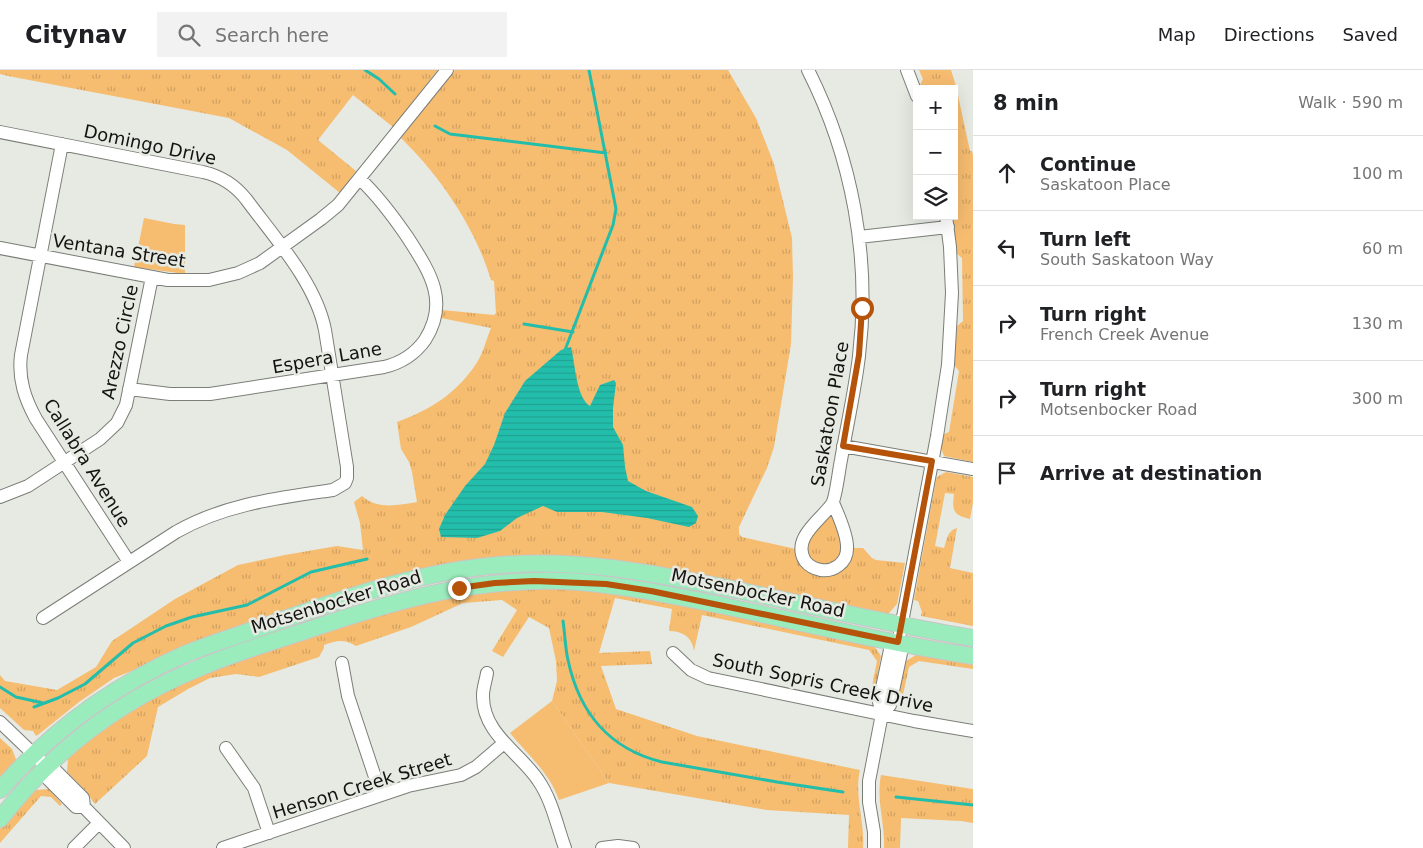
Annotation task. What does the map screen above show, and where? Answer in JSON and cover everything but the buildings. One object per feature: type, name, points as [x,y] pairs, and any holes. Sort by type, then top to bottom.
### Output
[{"type":"main road","name":"Motsenbocker Road","points":[[0,790],[34,754],[68,724],[102,699],[140,676],[184,655],[220,641],[371,590],[461,569],[543,563],[613,567],[973,638]]},
{"type":"main road","name":"Motsenbocker Road","points":[[0,819],[46,766],[116,711],[147,692],[196,669],[373,608],[415,596],[459,588],[495,583],[534,581],[606,584],[651,591],[973,656]]},
{"type":"street","name":"Ventana Street","points":[[0,248],[152,277],[185,281],[221,278],[255,266],[332,210],[360,179],[446,70]]},
{"type":"street","name":"Saskatoon Place","points":[[808,70],[839,148],[852,198],[862,284],[861,336],[856,376],[833,503],[846,541],[847,554],[835,568],[819,570],[811,567],[806,561],[802,553],[802,544],[805,535],[811,527],[833,503]]},
{"type":"street","points":[[907,70],[913,86]]},
{"type":"street","name":"Domingo Drive","points":[[0,132],[202,172],[220,178],[235,186],[304,279],[318,304],[324,323],[348,486],[254,502],[215,514],[176,532],[129,562]]},
{"type":"street","name":"Callabra Avenue","points":[[62,144],[20,355],[21,381],[32,412],[129,562]]},
{"type":"street","name":"Espera Lane","points":[[129,389],[170,394],[210,394],[389,366],[407,358],[419,347],[432,324],[436,306],[434,286],[426,266],[388,209],[360,179]]},
{"type":"street","points":[[858,237],[947,221],[952,293],[950,350],[944,395],[898,642],[890,650],[878,702],[882,714],[869,782],[869,802],[874,832],[874,848]]},
{"type":"street","name":"Arezzo Circle","points":[[0,497],[28,486],[100,439],[114,427],[125,408],[152,277]]},
{"type":"street","points":[[843,446],[973,469]]},
{"type":"street","points":[[43,618],[129,562]]},
{"type":"street","name":"South Sopris Creek Drive","points":[[673,653],[691,670],[708,678],[973,731]]},
{"type":"street","points":[[342,663],[348,696],[381,795]]},
{"type":"street","points":[[487,673],[484,703],[492,725],[504,743],[528,767],[541,784],[565,848]]},
{"type":"street","points":[[0,722],[46,766],[56,770],[83,798],[84,807],[124,848]]},
{"type":"street","name":"Henson Creek Street","points":[[223,848],[381,795],[463,774],[479,765],[504,743]]},
{"type":"street","points":[[226,748],[254,788],[270,832]]},
{"type":"street","points":[[74,848],[99,823]]},
{"type":"street","points":[[602,848],[618,846],[633,848]]},
{"type":"green space","points":[[0,70],[438,70],[393,127],[353,95],[318,140],[356,171],[340,193],[287,150],[229,118],[8,76],[0,74]]},
{"type":"green space","points":[[455,70],[728,70],[756,118],[774,164],[792,238],[793,278],[791,344],[774,447],[767,468],[739,527],[739,534],[742,537],[796,549],[821,575],[852,548],[863,548],[876,560],[905,563],[897,604],[888,614],[659,569],[495,560],[154,662],[114,678],[79,702],[36,736],[33,731],[24,730],[0,708],[0,675],[5,681],[57,690],[96,667],[112,641],[175,599],[238,565],[337,546],[363,550],[360,523],[354,502],[362,496],[381,505],[417,502],[409,462],[401,449],[397,422],[441,400],[460,384],[483,351],[491,328],[441,318],[442,310],[494,315],[496,313],[494,281],[491,280],[476,241],[466,222],[455,203],[429,169],[401,138]]},
{"type":"green space","points":[[919,70],[951,70],[956,85],[920,85],[923,79]]},
{"type":"green space","points":[[958,95],[970,151],[972,151],[973,155],[973,462],[944,456],[940,445],[942,435],[949,432],[959,371],[954,365],[957,326],[963,321],[962,258],[956,253],[952,220],[958,220]]},
{"type":"green space","points":[[144,218],[185,225],[185,274],[134,267]]},
{"type":"green space","points":[[946,472],[973,477],[973,503],[970,519],[957,514],[953,505],[954,494],[945,493],[935,546],[944,548],[949,533],[957,528],[950,568],[973,573],[973,626],[921,616],[922,612],[918,601],[914,600],[936,480],[937,477]]},
{"type":"green space","points":[[832,514],[843,546],[842,553],[830,565],[816,564],[807,554],[809,537]]},
{"type":"green space","points":[[549,587],[629,593],[874,646],[881,656],[874,695],[870,696],[877,661],[869,650],[702,615],[694,651],[691,642],[686,636],[679,632],[669,631],[672,609],[615,598],[599,653],[650,651],[652,664],[601,666],[616,709],[697,736],[860,770],[858,790],[863,828],[863,848],[848,848],[849,815],[767,810],[609,783],[552,701],[557,681],[556,661],[549,628],[529,617],[503,657],[492,651],[517,610],[502,600],[463,603],[411,627],[356,646],[344,641],[336,641],[324,645],[319,657],[259,677],[236,674],[210,678],[188,689],[158,707],[147,756],[95,804],[85,790],[67,772],[70,754],[117,718],[195,676],[378,613],[472,592]]},
{"type":"green space","points":[[921,653],[973,662],[973,669],[919,661],[909,667],[901,704],[898,699],[906,661]]},
{"type":"green space","points":[[552,701],[609,783],[559,800],[544,772],[510,733]]},
{"type":"green space","points":[[0,738],[12,749],[17,762],[0,782]]},
{"type":"green space","points":[[881,775],[973,789],[973,823],[901,818],[900,848],[884,848],[879,793]]},
{"type":"green space","points":[[49,789],[62,804],[60,806],[51,797],[41,796],[0,843],[0,829],[32,790],[34,792],[36,790]]},
{"type":"water","points":[[571,347],[579,388],[585,402],[590,406],[600,385],[614,380],[616,383],[613,427],[623,445],[628,481],[646,491],[692,507],[698,516],[696,523],[689,527],[647,518],[602,512],[557,512],[543,506],[517,518],[500,531],[477,538],[441,537],[439,529],[445,515],[465,486],[485,464],[505,413],[525,381],[561,350]]},
{"type":"waterway","points":[[365,70],[379,79],[395,94]]},
{"type":"waterway","points":[[565,350],[613,225],[616,209],[589,70]]},
{"type":"waterway","points":[[435,126],[450,134],[606,153]]},
{"type":"waterway","points":[[524,324],[573,332]]},
{"type":"waterway","points":[[34,707],[58,698],[85,684],[133,643],[166,626],[192,617],[247,605],[311,572],[367,559]]},
{"type":"waterway","points":[[563,621],[568,660],[580,696],[599,726],[626,748],[662,762],[843,792]]},
{"type":"waterway","points":[[0,687],[16,697],[43,703]]},
{"type":"waterway","points":[[896,797],[973,805]]},
{"type":"route","points":[[459,588],[495,583],[534,581],[606,584],[651,591],[898,642],[932,461],[843,446],[859,355],[862,308]]}]
